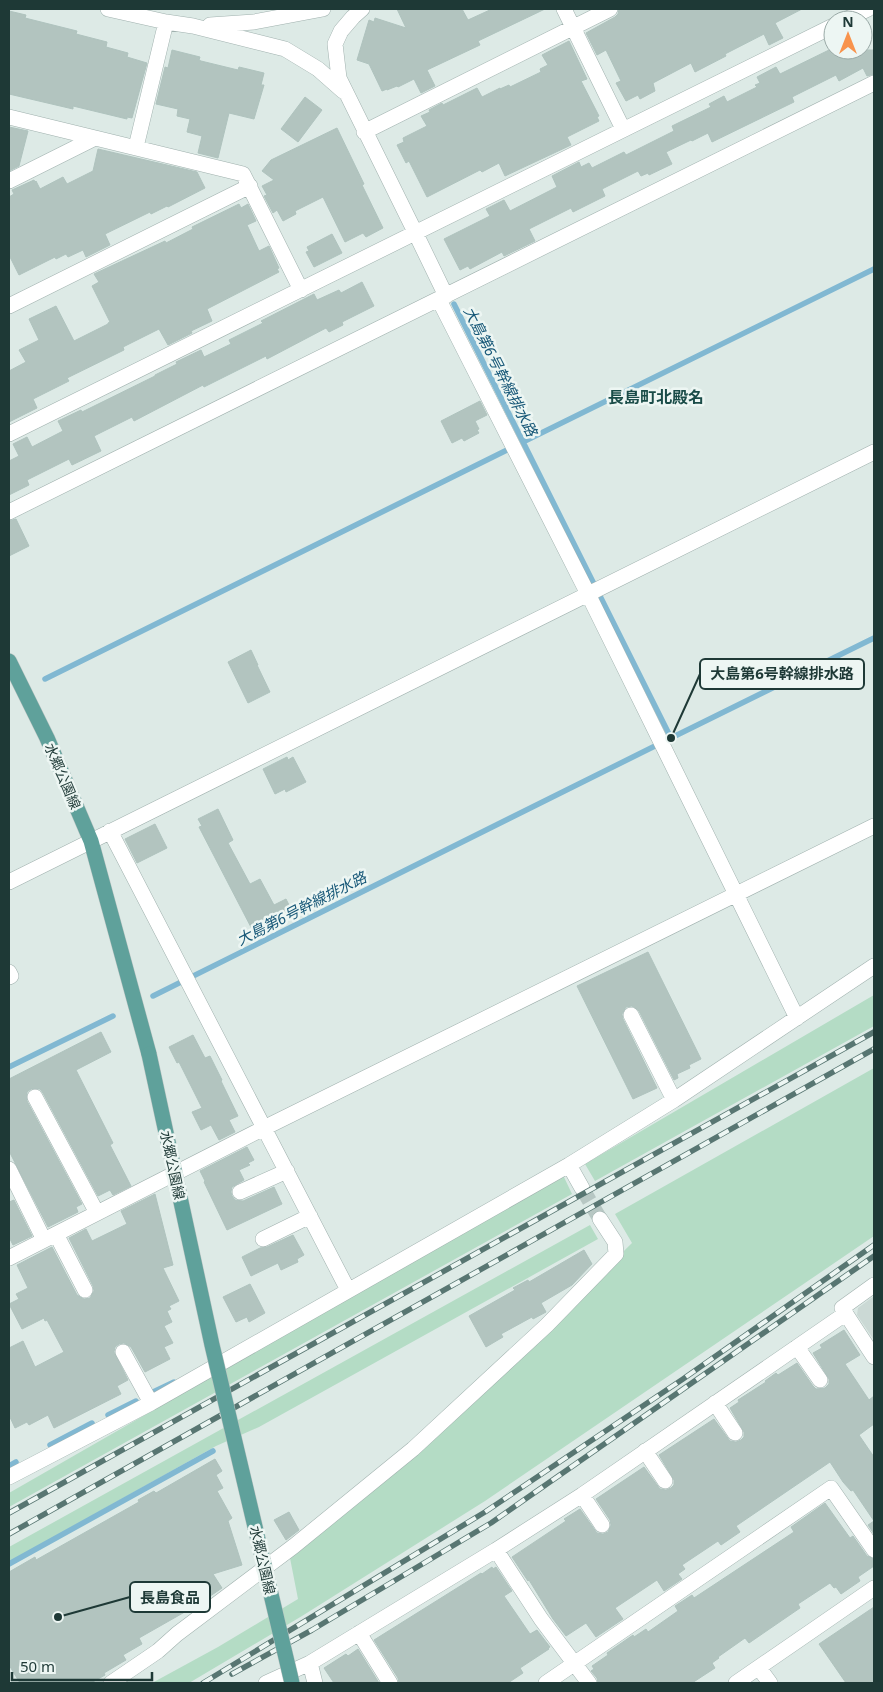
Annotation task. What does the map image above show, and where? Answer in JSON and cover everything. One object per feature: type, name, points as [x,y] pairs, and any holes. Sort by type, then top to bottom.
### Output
[{"type":"main road","name":"水郷公園線","points":[[9,661],[47,738],[91,840],[149,1054],[215,1354],[292,1683]]},
{"type":"street","points":[[108,9],[166,22],[194,26],[285,49],[318,69],[347,96]]},
{"type":"street","points":[[194,26],[254,22],[323,9]]},
{"type":"street","points":[[362,9],[341,31],[335,44],[339,78],[415,232],[442,298],[594,591],[662,745],[797,1018]]},
{"type":"street","points":[[564,9],[623,129]]},
{"type":"street","points":[[364,132],[610,9]]},
{"type":"street","points":[[136,147],[166,22]]},
{"type":"street","points":[[9,434],[823,31]]},
{"type":"street","points":[[9,512],[874,84]]},
{"type":"street","points":[[9,117],[243,174],[301,290]]},
{"type":"street","points":[[9,181],[95,138]]},
{"type":"street","points":[[9,306],[250,186]]},
{"type":"street","points":[[9,882],[874,452]]},
{"type":"street","points":[[9,1258],[264,1128],[874,826]]},
{"type":"street","points":[[110,832],[348,1290]]},
{"type":"street","points":[[9,1477],[151,1403],[569,1165],[674,1100],[874,966]]},
{"type":"street","points":[[9,972],[11,976],[9,977]]},
{"type":"street","points":[[631,1015],[674,1100]]},
{"type":"street","points":[[35,1097],[97,1213]]},
{"type":"street","points":[[569,1165],[582,1188]]},
{"type":"street","points":[[9,1169],[85,1290]]},
{"type":"street","points":[[240,1192],[286,1171]]},
{"type":"street","points":[[263,1239],[310,1216]]},
{"type":"street","points":[[111,1683],[158,1651],[177,1634],[294,1546],[414,1449],[547,1325],[616,1254],[615,1242],[600,1219]]},
{"type":"street","points":[[874,1285],[842,1308],[874,1357]]},
{"type":"street","points":[[266,1683],[310,1663],[496,1550],[582,1495],[846,1314]]},
{"type":"street","points":[[797,1346],[820,1380]]},
{"type":"street","points":[[123,1352],[151,1403]]},
{"type":"street","points":[[715,1403],[735,1433]]},
{"type":"street","points":[[645,1451],[666,1481]]},
{"type":"street","points":[[546,1683],[831,1488],[874,1550]]},
{"type":"street","points":[[582,1495],[602,1525]]},
{"type":"street","points":[[496,1550],[541,1619],[589,1683]]},
{"type":"street","points":[[736,1683],[874,1588]]},
{"type":"street","points":[[359,1633],[390,1683]]},
{"type":"street","points":[[310,1663],[315,1683]]},
{"type":"street","points":[[759,1668],[770,1683]]},
{"type":"shaded area","points":[[874,1296],[874,1340],[857,1315],[858,1308]]},
{"type":"green space","points":[[874,995],[874,1026],[595,1181],[585,1164]]},
{"type":"green space","points":[[874,1068],[874,1236],[485,1501],[302,1616],[189,1683],[152,1683],[218,1647],[298,1599],[290,1558],[472,1401],[632,1243],[615,1214]]},
{"type":"green space","points":[[563,1175],[572,1194],[9,1507],[9,1493]]},
{"type":"green space","points":[[590,1225],[598,1239],[259,1427],[216,1446],[9,1562],[9,1547]]},
{"type":"building","points":[[397,9],[462,9],[468,20],[492,9],[545,9],[478,41],[480,45],[427,70],[435,86],[421,93],[414,79],[398,87],[382,91],[369,64],[357,60],[369,20],[374,22],[375,18],[406,28]]},
{"type":"building","points":[[619,9],[802,9],[775,23],[783,38],[769,45],[764,34],[695,72],[691,63],[653,83],[655,91],[640,99],[638,95],[626,101],[616,83],[621,81],[606,50],[597,55],[586,33],[615,17]]},
{"type":"building","points":[[9,11],[26,15],[25,18],[77,31],[76,34],[107,42],[106,47],[128,53],[127,57],[147,63],[132,118],[127,117],[127,119],[73,106],[73,109],[9,94]]},
{"type":"building","points":[[569,41],[587,79],[581,81],[599,116],[597,117],[599,121],[567,137],[571,145],[505,176],[499,163],[482,172],[480,170],[427,197],[409,161],[406,163],[397,145],[404,142],[403,138],[427,126],[421,116],[442,103],[443,105],[477,88],[482,97],[500,88],[509,85],[510,87],[541,72],[540,69],[548,65],[542,55]]},
{"type":"building","points":[[172,50],[200,57],[199,60],[201,61],[238,70],[239,67],[264,73],[261,85],[264,85],[254,119],[229,113],[218,158],[198,153],[202,136],[187,132],[190,119],[177,116],[178,109],[156,104],[165,67],[168,68]]},
{"type":"building","points":[[874,50],[874,74],[867,76],[863,68],[839,81],[836,75],[792,97],[794,102],[712,142],[708,133],[691,140],[666,152],[672,164],[649,175],[648,173],[641,176],[638,171],[602,189],[605,196],[573,212],[571,208],[529,229],[535,241],[504,256],[502,252],[470,269],[468,266],[460,270],[444,239],[490,216],[486,209],[504,200],[510,211],[557,187],[552,176],[579,162],[581,167],[589,163],[592,168],[624,152],[626,155],[674,131],[672,126],[711,107],[709,104],[724,96],[727,102],[757,87],[755,85],[760,83],[757,77],[776,67],[780,74],[823,53],[823,60],[873,60]]},
{"type":"building","points":[[305,97],[322,110],[298,142],[281,129]]},
{"type":"building","points":[[9,127],[28,131],[19,166],[9,171]]},
{"type":"building","points":[[337,128],[383,228],[366,237],[363,233],[345,242],[323,197],[295,211],[296,214],[283,221],[277,210],[273,213],[264,196],[267,195],[262,186],[274,180],[262,171],[271,160]]},
{"type":"building","points":[[98,149],[197,172],[205,188],[168,207],[151,214],[150,212],[105,234],[110,245],[86,257],[83,250],[68,257],[66,254],[56,259],[55,257],[19,275],[9,255],[9,197],[14,194],[12,190],[34,180],[40,189],[63,177],[67,184],[93,171]]},
{"type":"building","points":[[239,204],[241,208],[248,204],[256,221],[247,225],[259,251],[269,246],[279,272],[207,309],[212,321],[191,331],[192,333],[168,345],[159,329],[123,347],[124,350],[67,378],[69,381],[33,399],[37,408],[9,422],[9,371],[26,362],[19,350],[39,340],[29,319],[56,306],[74,341],[108,324],[110,322],[92,286],[99,282],[94,274],[165,241],[166,243],[193,229],[192,227]]},
{"type":"building","points":[[332,234],[342,253],[314,267],[306,252],[309,251],[307,247]]},
{"type":"building","points":[[362,282],[374,306],[342,322],[343,325],[329,332],[326,328],[267,359],[266,356],[204,387],[203,385],[134,421],[132,417],[94,436],[101,451],[72,465],[69,459],[27,480],[29,485],[9,495],[9,461],[19,456],[13,444],[27,437],[32,447],[63,431],[58,421],[81,410],[82,412],[155,376],[177,364],[176,362],[201,350],[204,357],[231,344],[229,340],[314,294],[317,300],[339,290],[341,293]]},
{"type":"building","points":[[480,401],[487,415],[475,421],[479,433],[464,441],[462,438],[452,443],[441,421]]},
{"type":"building","points":[[16,519],[29,546],[9,556],[9,521]]},
{"type":"building","points":[[251,650],[270,692],[248,703],[228,662]]},
{"type":"building","points":[[287,757],[288,760],[293,757],[306,782],[286,792],[285,789],[275,794],[263,769]]},
{"type":"building","points":[[218,809],[233,840],[228,843],[250,884],[260,879],[274,905],[286,899],[293,913],[254,933],[199,827],[202,826],[198,819]]},
{"type":"building","points":[[155,824],[167,848],[137,863],[125,839]]},
{"type":"building","points":[[648,952],[701,1059],[689,1065],[690,1068],[677,1074],[678,1078],[674,1080],[639,1011],[632,1006],[626,1007],[622,1014],[623,1019],[657,1088],[633,1099],[577,986]]},
{"type":"building","points":[[101,1032],[111,1052],[76,1070],[113,1143],[110,1145],[131,1186],[113,1195],[110,1190],[98,1196],[43,1093],[40,1089],[31,1089],[27,1092],[27,1101],[82,1204],[76,1207],[78,1212],[48,1227],[9,1151],[9,1079]]},
{"type":"building","points":[[193,1035],[205,1058],[210,1056],[238,1116],[229,1120],[235,1132],[219,1140],[211,1125],[201,1130],[192,1112],[202,1108],[179,1062],[177,1063],[169,1047]]},
{"type":"building","points":[[247,1147],[254,1160],[248,1163],[250,1165],[239,1170],[244,1180],[232,1187],[232,1196],[235,1200],[243,1201],[274,1187],[282,1204],[227,1230],[200,1171]]},
{"type":"building","points":[[155,1194],[173,1265],[163,1268],[179,1301],[169,1306],[171,1309],[167,1311],[172,1322],[164,1326],[173,1343],[164,1347],[170,1359],[145,1372],[131,1347],[124,1343],[119,1344],[115,1347],[114,1352],[128,1380],[117,1386],[121,1394],[54,1428],[48,1415],[29,1425],[27,1422],[15,1428],[9,1415],[9,1348],[23,1341],[35,1367],[64,1352],[47,1320],[45,1321],[44,1318],[22,1329],[9,1304],[19,1299],[16,1294],[28,1288],[17,1265],[52,1247],[77,1295],[84,1299],[90,1298],[94,1291],[93,1286],[69,1238],[86,1229],[92,1241],[127,1224],[121,1211]]},
{"type":"building","points":[[14,1200],[32,1236],[13,1245],[9,1237],[9,1202]]},
{"type":"building","points":[[293,1235],[304,1255],[297,1259],[298,1262],[281,1270],[278,1263],[251,1276],[242,1257]]},
{"type":"building","points":[[584,1250],[592,1264],[572,1285],[541,1303],[546,1312],[533,1319],[532,1317],[501,1334],[503,1337],[486,1347],[469,1316],[515,1290],[513,1288],[528,1280],[529,1282]]},
{"type":"building","points":[[250,1284],[265,1313],[249,1322],[247,1317],[236,1322],[223,1297]]},
{"type":"building","points":[[844,1330],[860,1355],[845,1364],[869,1400],[874,1396],[874,1424],[859,1435],[874,1457],[874,1521],[853,1490],[851,1491],[843,1482],[830,1462],[736,1526],[740,1532],[721,1545],[718,1541],[682,1565],[685,1569],[678,1574],[682,1579],[664,1591],[657,1580],[615,1608],[623,1619],[596,1637],[586,1623],[566,1636],[512,1557],[566,1521],[564,1519],[580,1509],[597,1533],[603,1534],[608,1532],[611,1525],[610,1520],[596,1499],[644,1467],[660,1489],[666,1490],[671,1488],[674,1485],[674,1480],[659,1455],[714,1419],[730,1441],[736,1442],[741,1440],[744,1437],[744,1432],[730,1408],[739,1402],[738,1400],[766,1382],[776,1373],[778,1375],[797,1363],[816,1389],[825,1388],[829,1384],[829,1379],[813,1353],[822,1348],[820,1345]]},
{"type":"building","points":[[215,1459],[222,1471],[216,1475],[223,1488],[217,1491],[232,1518],[228,1521],[242,1565],[213,1574],[222,1588],[197,1605],[139,1638],[142,1644],[123,1655],[126,1660],[91,1683],[20,1683],[9,1665],[9,1572],[35,1557],[36,1560],[139,1502],[138,1500],[154,1491],[156,1493]]},
{"type":"building","points":[[825,1503],[850,1538],[853,1536],[867,1556],[874,1559],[874,1566],[858,1577],[860,1581],[841,1594],[830,1583],[798,1604],[800,1608],[749,1643],[745,1638],[718,1657],[712,1663],[715,1668],[692,1683],[598,1683],[597,1678],[591,1671],[594,1669],[592,1666],[608,1655],[607,1653],[633,1635],[634,1637],[646,1629],[648,1632],[678,1611],[675,1606],[692,1595],[694,1598],[794,1532],[791,1527]]},
{"type":"building","points":[[289,1512],[299,1530],[286,1540],[274,1520]]},
{"type":"building","points":[[874,1521],[874,1534],[868,1525]]},
{"type":"building","points":[[492,1567],[493,1569],[496,1567],[512,1591],[504,1596],[530,1634],[537,1630],[550,1647],[549,1649],[520,1668],[523,1673],[508,1683],[399,1683],[398,1678],[374,1640]]},
{"type":"building","points":[[874,1607],[874,1683],[846,1683],[819,1644]]},
{"type":"building","points":[[358,1649],[379,1683],[334,1683],[324,1668]]},
{"type":"waterway","points":[[523,442],[874,269]]},
{"type":"waterway","name":"大島第6号幹線排水路","points":[[153,996],[671,738],[454,304]]},
{"type":"waterway","points":[[45,679],[507,450]]},
{"type":"waterway","points":[[671,738],[874,638]]},
{"type":"waterway","name":"大島第6号幹線排水路","points":[[9,1067],[113,1016]]},
{"type":"waterway","points":[[153,1392],[174,1382]]},
{"type":"waterway","points":[[108,1415],[136,1401]]},
{"type":"waterway","points":[[50,1445],[92,1423]]},
{"type":"waterway","points":[[9,1564],[213,1451]]},
{"type":"waterway","points":[[9,1466],[16,1462]]},
{"type":"tunnel","points":[[582,1188],[600,1219]]},
{"type":"railway","points":[[9,1513],[874,1032]]},
{"type":"railway","points":[[9,1534],[874,1049]]},
{"type":"railway","points":[[203,1683],[485,1512],[683,1379],[874,1245]]},
{"type":"railway","points":[[232,1674],[312,1630],[491,1523],[874,1256]]},
{"type":"place","name":"大島第6号幹線排水路","points":[[671,738]]},
{"type":"place","name":"長島食品","points":[[58,1617]]},
{"type":"district","name":"長島町北殿名","points":[[656,397]]}]
